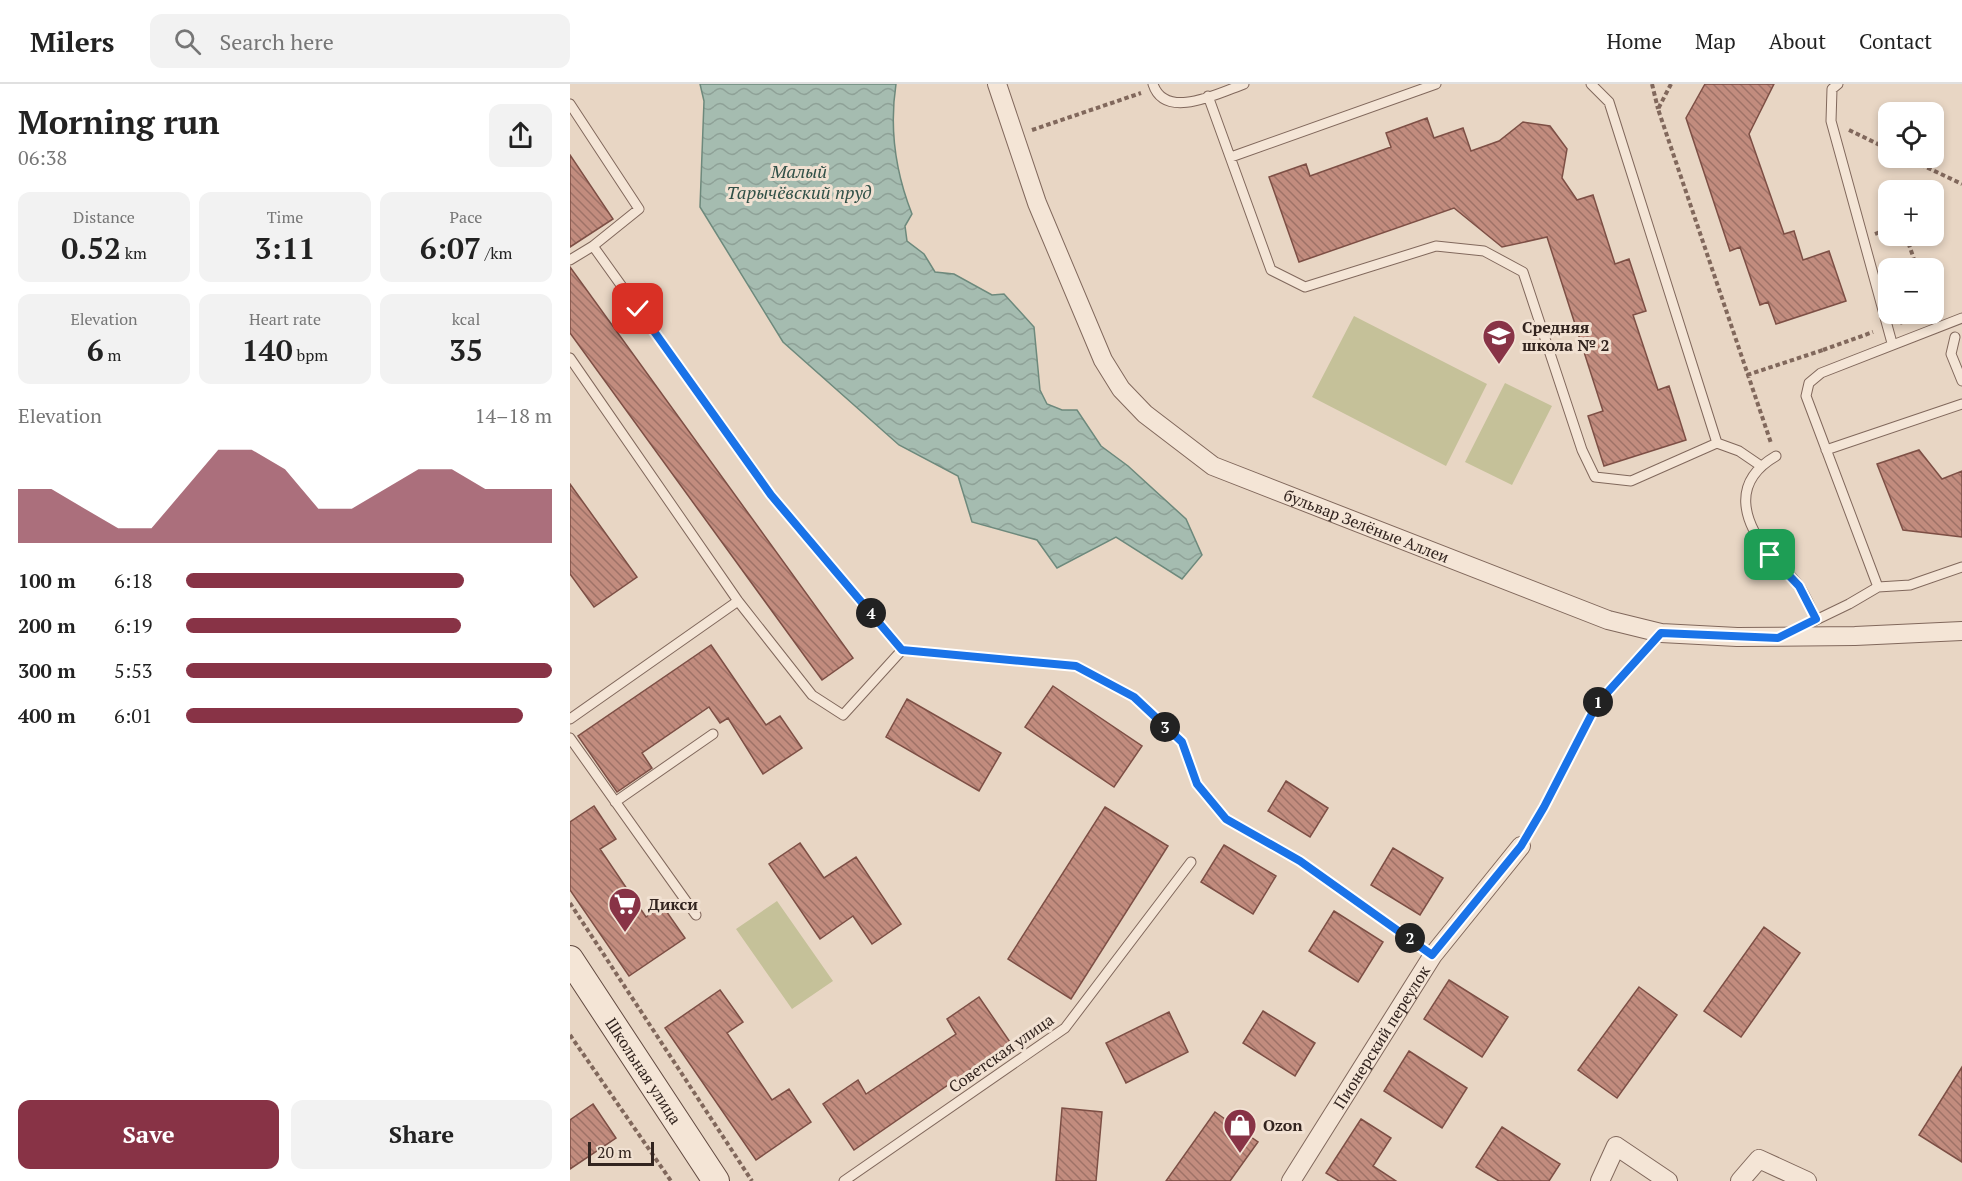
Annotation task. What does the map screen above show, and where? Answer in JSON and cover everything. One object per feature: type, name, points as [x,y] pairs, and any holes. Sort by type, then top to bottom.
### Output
[{"type":"main road","name":"Школьная улица","points":[[570,959],[715,1181]]},
{"type":"street","name":"бульвар Зелёные Аллеи","points":[[997,84],[1036,203],[1103,360],[1121,389],[1145,414],[1212,466],[1608,620],[1661,633],[1778,638],[1962,631]]},
{"type":"street","name":"Пионерский переулок","points":[[1291,1181],[1432,955],[1521,846]]},
{"type":"street","points":[[1600,1181],[1616,1146],[1668,1181]]},
{"type":"street","points":[[1740,1181],[1759,1159],[1807,1181]]},
{"type":"lane","points":[[1154,86],[1156,94],[1164,100],[1191,103],[1244,84]]},
{"type":"lane","points":[[1231,157],[1436,84]]},
{"type":"lane","points":[[1591,84],[1609,102],[1717,443]]},
{"type":"lane","points":[[1838,84],[1832,89],[1831,121],[1892,343]]},
{"type":"lane","points":[[1208,96],[1271,270],[1305,287],[1436,246],[1484,251],[1523,272],[1582,450],[1595,477],[1631,481],[1717,443],[1740,451],[1761,466]]},
{"type":"lane","points":[[570,104],[639,209],[593,246],[570,260]]},
{"type":"lane","points":[[570,358],[738,602],[812,695],[843,716],[902,650],[771,495],[593,246]]},
{"type":"lane","points":[[1878,587],[1806,396],[1809,383],[1814,376],[1830,368],[1962,318]]},
{"type":"lane","points":[[1955,337],[1951,354],[1962,381]]},
{"type":"lane","points":[[1827,450],[1962,404]]},
{"type":"lane","points":[[1776,456],[1753,473],[1745,491],[1746,507],[1754,531],[1770,555],[1799,586],[1816,619]]},
{"type":"lane","points":[[1778,638],[1878,587],[1910,585],[1962,567]]},
{"type":"lane","points":[[570,719],[738,602]]},
{"type":"lane","points":[[615,802],[712,734]]},
{"type":"lane","points":[[570,738],[696,915]]},
{"type":"lane","name":"Советская улица","points":[[843,1181],[1065,1028],[1191,862]]},
{"type":"path","points":[[1652,84],[1658,110],[1776,456]]},
{"type":"path","points":[[1658,110],[1671,84]]},
{"type":"path","points":[[1014,136],[1154,86]]},
{"type":"path","points":[[1831,121],[1878,144]]},
{"type":"path","points":[[1928,168],[1962,184]]},
{"type":"path","points":[[1747,375],[1823,350],[1830,368]]},
{"type":"path","points":[[1521,846],[1544,807],[1597,704],[1661,633]]},
{"type":"path","points":[[902,650],[1076,666],[1134,697],[1182,742],[1197,784],[1226,819],[1300,861],[1432,955]]},
{"type":"path","points":[[570,903],[752,1181]]},
{"type":"path","points":[[570,1035],[671,1181]]},
{"type":"shaded area","points":[[1354,316],[1487,384],[1446,466],[1312,397]]},
{"type":"shaded area","points":[[1505,383],[1552,406],[1512,485],[1465,462]]},
{"type":"shaded area","points":[[777,901],[833,981],[792,1009],[736,929]]},
{"type":"water","name":"Малый Тарычёвский пруд","points":[[700,84],[896,84],[893,118],[895,150],[901,182],[912,214],[905,226],[907,241],[924,254],[935,272],[954,274],[992,295],[1004,294],[1034,327],[1040,390],[1047,404],[1062,410],[1077,410],[1101,446],[1128,466],[1186,519],[1202,555],[1182,579],[1116,537],[1057,568],[1037,540],[972,522],[958,476],[899,445],[783,342],[700,207],[704,101]]},
{"type":"building","points":[[1705,84],[1774,84],[1749,134],[1784,234],[1794,231],[1803,260],[1829,251],[1846,301],[1776,324],[1768,302],[1760,305],[1740,247],[1730,251],[1686,118]]},
{"type":"building","points":[[1427,118],[1434,138],[1463,128],[1471,151],[1499,141],[1523,122],[1550,126],[1567,149],[1562,178],[1577,200],[1593,195],[1615,264],[1629,259],[1646,311],[1633,315],[1658,390],[1669,386],[1686,440],[1604,466],[1588,416],[1603,411],[1547,237],[1502,247],[1454,208],[1299,262],[1269,177],[1306,164],[1310,176],[1391,147],[1386,133]]},
{"type":"building","points":[[570,155],[613,219],[570,247]]},
{"type":"building","points":[[570,267],[853,658],[822,680],[570,333]]},
{"type":"building","points":[[1919,450],[1942,479],[1962,471],[1962,537],[1903,530],[1877,464]]},
{"type":"building","points":[[570,484],[637,577],[594,607],[570,574]]},
{"type":"building","points":[[711,645],[766,725],[780,716],[802,748],[763,774],[728,718],[720,723],[709,707],[642,753],[652,768],[617,792],[578,736]]},
{"type":"building","points":[[1053,686],[1142,746],[1114,787],[1025,727]]},
{"type":"building","points":[[907,699],[1001,753],[979,791],[886,737]]},
{"type":"building","points":[[1286,781],[1328,808],[1310,837],[1268,811]]},
{"type":"building","points":[[594,806],[616,839],[600,849],[646,917],[662,905],[685,938],[629,976],[570,890],[570,822]]},
{"type":"building","points":[[1105,807],[1168,846],[1071,999],[1008,959]]},
{"type":"building","points":[[800,843],[824,878],[856,857],[901,924],[872,944],[853,916],[820,939],[769,864]]},
{"type":"building","points":[[1224,845],[1276,876],[1253,914],[1201,882]]},
{"type":"building","points":[[1393,848],[1443,878],[1420,915],[1371,885]]},
{"type":"building","points":[[1334,911],[1383,942],[1358,982],[1309,951]]},
{"type":"building","points":[[1764,927],[1800,953],[1741,1037],[1704,1011]]},
{"type":"building","points":[[1449,980],[1508,1017],[1482,1057],[1424,1019]]},
{"type":"building","points":[[1639,987],[1677,1015],[1617,1098],[1578,1070]]},
{"type":"building","points":[[720,990],[743,1022],[727,1033],[772,1100],[789,1089],[811,1122],[756,1160],[665,1028]]},
{"type":"building","points":[[979,997],[1010,1042],[854,1150],[823,1104],[858,1080],[866,1094],[956,1034],[947,1019]]},
{"type":"building","points":[[1263,1011],[1315,1043],[1295,1076],[1243,1043]]},
{"type":"building","points":[[1169,1012],[1188,1052],[1126,1083],[1106,1043]]},
{"type":"building","points":[[1409,1051],[1467,1088],[1442,1128],[1384,1091]]},
{"type":"building","points":[[1962,1067],[1962,1162],[1919,1135]]},
{"type":"building","points":[[593,1104],[616,1138],[570,1169],[570,1120]]},
{"type":"building","points":[[1062,1108],[1102,1112],[1096,1181],[1056,1181]]},
{"type":"building","points":[[1215,1112],[1258,1142],[1230,1181],[1166,1181]]},
{"type":"building","points":[[1361,1119],[1391,1138],[1373,1166],[1396,1181],[1339,1181],[1326,1173]]},
{"type":"building","points":[[1502,1127],[1560,1164],[1549,1181],[1499,1181],[1476,1167]]},
{"type":"place","name":"Средняя школа № 2","points":[[1499,365]]},
{"type":"place","name":"Дикси","points":[[625,933]]},
{"type":"place","name":"Ozon","points":[[1240,1154]]},
{"type":"route","points":[[638,309],[771,495],[902,650],[1076,666],[1134,697],[1182,742],[1197,784],[1226,819],[1300,861],[1432,955],[1521,846],[1544,807],[1597,704],[1661,633],[1778,638],[1816,619],[1799,586],[1770,555]]}]
